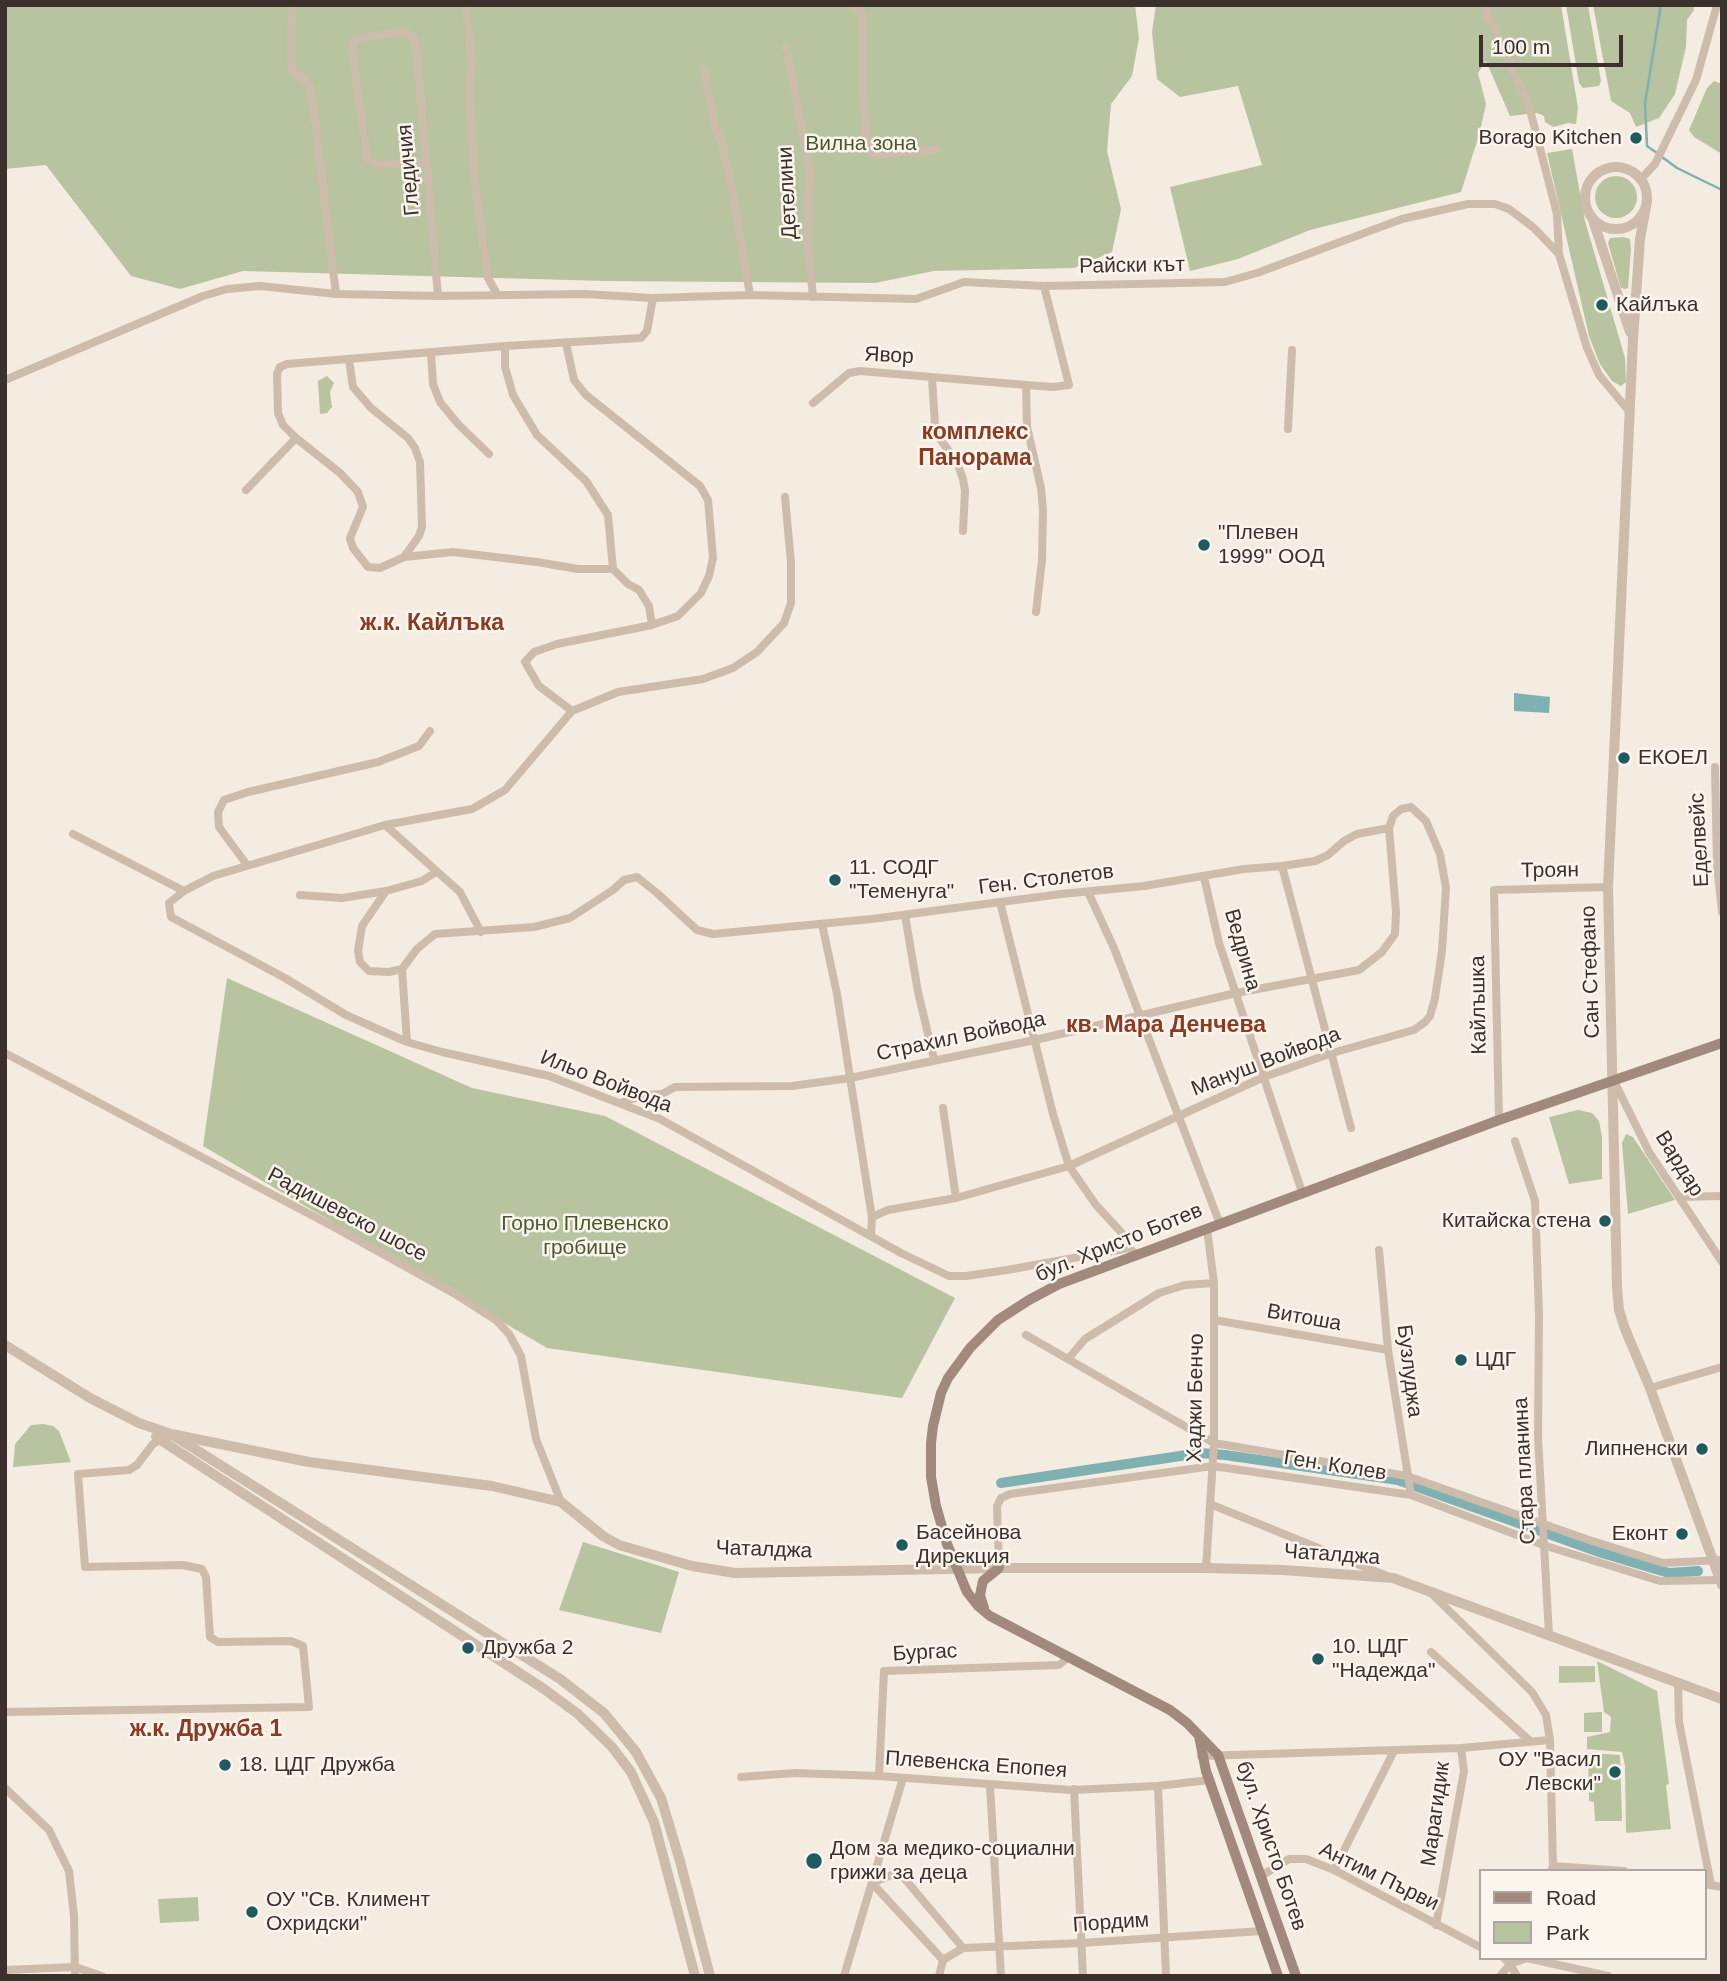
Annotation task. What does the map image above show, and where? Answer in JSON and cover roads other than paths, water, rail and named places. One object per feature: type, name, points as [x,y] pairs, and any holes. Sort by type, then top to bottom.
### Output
[{"type":"main road","name":"бул. Христо Ботев","points":[[1296,1976],[1218,1755],[1187,1723],[1170,1710],[990,1616],[973,1602],[956,1569],[936,1506],[930,1462],[936,1411],[948,1378],[982,1335],[1016,1308],[1059,1284],[1133,1251],[1207,1229],[1499,1120],[1722,1043]]},
{"type":"main road","points":[[990,1616],[982,1605],[980,1590],[985,1578],[999,1567]]},
{"type":"main road","name":"бул. Христо Ботев","points":[[1199,1736],[1201,1756],[1278,1976]]},
{"type":"main road","points":[[1234,1852],[1251,1846]]},
{"type":"street","points":[[296,5],[291,18],[291,70],[304,79],[311,90],[336,294]]},
{"type":"street","points":[[466,5],[472,64],[469,84],[475,183],[488,278],[497,294]]},
{"type":"street","points":[[852,5],[860,11],[863,20],[863,95],[867,147],[871,154],[936,149]]},
{"type":"street","points":[[1483,5],[1529,106],[1557,214],[1559,254],[1592,362],[1612,393],[1629,411]]},
{"type":"street","points":[[1641,179],[1657,161],[1696,80],[1717,5]]},
{"type":"street","name":"Гледичия","points":[[426,162],[379,164],[367,158],[352,48],[354,41],[359,38],[404,33],[412,36],[415,41],[426,162],[438,296]]},
{"type":"street","name":"Детелини","points":[[786,47],[808,167],[808,245],[813,297]]},
{"type":"street","points":[[704,70],[715,127],[721,139],[730,177],[750,295]]},
{"type":"street","points":[[1623,167],[1641,179],[1646,189],[1647,201],[1640,217],[1624,227],[1606,227],[1591,216],[1585,201],[1588,184],[1600,172],[1607,168],[1623,167]]},
{"type":"street","name":"Сан Стефано","points":[[1647,201],[1640,239],[1633,339],[1608,887],[1619,1310],[1718,1560],[1721,1582]]},
{"type":"street","name":"Райски кът","points":[[5,380],[203,296],[227,289],[260,286],[336,294],[584,294],[653,298],[750,295],[916,299],[964,282],[1044,286],[1226,282],[1402,219],[1468,204],[1495,204],[1509,209],[1534,228],[1559,254]]},
{"type":"street","name":"Сан Стефано","points":[[1591,216],[1633,339]]},
{"type":"street","name":"Явор","points":[[813,403],[849,373],[860,371],[1054,387],[1069,385],[1044,286]]},
{"type":"street","points":[[613,569],[578,569],[453,552],[404,557],[380,568],[368,567],[353,548],[350,538],[363,507],[358,492],[341,473],[278,426],[277,374],[280,367],[287,364],[641,338],[647,331],[653,298]]},
{"type":"street","points":[[566,343],[574,380],[586,395],[700,486],[708,500],[713,558],[701,593],[678,617],[652,625],[557,644],[534,652],[525,662],[530,672],[539,685],[572,711]]},
{"type":"street","points":[[505,346],[505,367],[513,395],[537,435],[586,481],[608,515],[613,569],[628,584],[639,590],[649,606],[652,625]]},
{"type":"street","points":[[1288,429],[1292,350]]},
{"type":"street","points":[[431,353],[433,384],[440,402],[489,454]]},
{"type":"street","points":[[349,360],[353,387],[371,408],[408,438],[415,447],[420,462],[422,527],[404,557]]},
{"type":"street","points":[[932,378],[935,425],[940,439],[957,462],[963,479],[963,531]]},
{"type":"street","points":[[1027,385],[1027,427],[1041,488],[1043,510],[1042,560],[1036,612]]},
{"type":"street","points":[[246,490],[296,438]]},
{"type":"street","points":[[73,834],[184,891],[213,876],[385,825],[472,809],[505,790],[572,711],[618,692],[703,679],[733,668],[757,652],[783,623],[791,603],[791,563],[785,497]]},
{"type":"street","points":[[247,865],[219,827],[218,812],[224,800],[378,762],[419,746],[430,731]]},
{"type":"street","name":"Еделвейс","points":[[1715,767],[1717,864],[1722,912]]},
{"type":"street","name":"Мануш Войвода","points":[[872,1217],[888,1210],[956,1198],[1069,1166],[1264,1077],[1332,1053],[1414,1030],[1430,1016],[1442,951],[1446,888],[1440,853],[1426,821],[1411,807],[1401,808],[1393,816],[1389,828]]},
{"type":"street","points":[[385,825],[460,892],[481,932],[435,934],[417,949],[402,969],[389,972],[369,971],[360,962],[358,951],[362,926],[386,891]]},
{"type":"street","name":"Ген. Столетов","points":[[481,932],[534,926],[570,918],[624,880],[636,877],[697,930],[713,934],[905,915],[1315,861],[1357,834],[1389,828]]},
{"type":"street","name":"Страхил Войвода","points":[[620,1103],[646,1095],[662,1094],[675,1087],[792,1086],[849,1078],[1035,1040],[1236,993],[1359,970],[1382,952],[1395,934],[1389,828]]},
{"type":"street","points":[[1282,866],[1351,1128]]},
{"type":"street","points":[[300,895],[342,898],[386,891],[422,881],[436,872]]},
{"type":"street","name":"Ведрина","points":[[1204,877],[1219,943],[1292,1169],[1302,1192]]},
{"type":"street","name":"Троян","points":[[1493,890],[1608,887]]},
{"type":"street","name":"Кайлъшка","points":[[1493,890],[1499,1120]]},
{"type":"street","name":"Ильо Войвода","points":[[184,891],[169,904],[171,917],[285,978],[346,1015],[407,1042],[549,1076],[660,1119],[901,1253],[949,1276],[966,1276],[1133,1251]]},
{"type":"street","points":[[1088,892],[1114,947],[1220,1224]]},
{"type":"street","points":[[1000,902],[1069,1166],[1133,1251]]},
{"type":"street","points":[[905,915],[918,992],[934,1059]]},
{"type":"street","points":[[822,924],[872,1217],[871,1235]]},
{"type":"street","points":[[402,969],[407,1042]]},
{"type":"street","name":"Радишевско шосе","points":[[5,1053],[332,1226],[455,1294],[497,1321],[509,1334],[521,1356],[536,1439],[561,1502]]},
{"type":"street","name":"Вардар","points":[[1613,1081],[1649,1152],[1722,1262]]},
{"type":"street","points":[[943,1108],[956,1198]]},
{"type":"street","name":"Стара планина","points":[[1515,1141],[1535,1201],[1539,1315],[1538,1437],[1549,1635]]},
{"type":"street","points":[[1679,1197],[1722,1196]]},
{"type":"street","name":"Хаджи Бенчо","points":[[1206,1568],[1213,1455],[1214,1320],[1214,1283],[1207,1229]]},
{"type":"street","name":"Бузлуджа","points":[[1379,1250],[1388,1350],[1410,1493]]},
{"type":"street","points":[[1068,1359],[1085,1339],[1159,1293],[1185,1284],[1214,1283]]},
{"type":"street","name":"Витоша","points":[[1214,1320],[1388,1350]]},
{"type":"street","points":[[1026,1335],[1068,1359],[1213,1455]]},
{"type":"street","points":[[5,1345],[90,1398],[139,1423],[171,1434],[559,1679],[604,1713],[636,1752],[661,1798],[710,1976]]},
{"type":"street","points":[[1650,1388],[1722,1367]]},
{"type":"street","points":[[139,1423],[160,1440],[544,1689],[578,1714],[612,1746],[631,1772],[654,1822],[695,1976]]},
{"type":"street","points":[[5,1712],[309,1707],[303,1646],[291,1641],[218,1642],[210,1637],[206,1577],[202,1569],[183,1565],[85,1567],[78,1474],[129,1470],[137,1465],[153,1444],[171,1434]]},
{"type":"street","name":"Чаталджа","points":[[171,1434],[309,1462],[492,1486],[561,1502],[603,1536],[619,1545],[735,1573],[999,1567],[1206,1568],[1283,1570],[1392,1578]]},
{"type":"street","name":"Ген. Колев","points":[[999,1567],[998,1506],[1001,1498],[1010,1494],[1213,1455],[1408,1478],[1663,1563],[1718,1560]]},
{"type":"street","name":"Ген. Колев","points":[[1213,1455],[1410,1493],[1660,1581],[1721,1582]]},
{"type":"street","name":"Чаталджа","points":[[1210,1504],[1392,1578],[1722,1699]]},
{"type":"street","points":[[1429,1591],[1532,1692],[1546,1715],[1550,1740],[1552,1868],[1576,1869]]},
{"type":"street","points":[[1431,1652],[1530,1741]]},
{"type":"street","name":"Бургас","points":[[878,1776],[884,1671],[1059,1665],[1069,1657]]},
{"type":"street","points":[[1678,1682],[1679,1722],[1704,1869]]},
{"type":"street","points":[[1201,1756],[1461,1748],[1550,1740]]},
{"type":"street","name":"Марагидик","points":[[1436,1925],[1464,1771],[1461,1748]]},
{"type":"street","points":[[1334,1870],[1394,1751]]},
{"type":"street","name":"Плевенска Епопея","points":[[741,1777],[796,1773],[1074,1789],[1157,1787],[1209,1780]]},
{"type":"street","points":[[844,1976],[903,1778]]},
{"type":"street","points":[[990,1784],[1001,1976]]},
{"type":"street","points":[[1157,1787],[1166,1976]]},
{"type":"street","points":[[5,1788],[49,1830],[69,1871],[74,1916],[75,1971]]},
{"type":"street","points":[[1074,1789],[1083,1976]]},
{"type":"street","name":"Антим Първи","points":[[1261,1876],[1289,1859],[1306,1859],[1334,1870],[1478,1946]]},
{"type":"street","points":[[872,1883],[899,1872],[963,1948]]},
{"type":"street","points":[[872,1883],[943,1960],[939,1976]]},
{"type":"street","points":[[1707,1885],[1722,1887]]},
{"type":"street","name":"Пордим","points":[[943,1960],[963,1948],[1262,1931]]},
{"type":"street","points":[[1500,1976],[1510,1960]]},
{"type":"street","points":[[1510,1960],[1517,1976]]},
{"type":"street","points":[[1536,1960],[1608,1976]]},
{"type":"street","points":[[5,1970],[75,1971],[102,1976]]},
{"type":"water","points":[[1514,693],[1550,697],[1549,713],[1514,711]]},
{"type":"waterway","points":[[1657,153],[1647,146],[1645,103],[1661,5]]},
{"type":"waterway","points":[[1662,157],[1677,168],[1722,190]]},
{"type":"waterway","points":[[1001,1483],[1200,1453],[1225,1455],[1398,1480],[1602,1553],[1669,1573],[1698,1571]]},
{"type":"place","name":"Borago Kitchen","points":[[1636,138]]},
{"type":"place","name":"Кайлъка","points":[[1602,305]]},
{"type":"place","name":"\"Плевен 1999\" ООД","points":[[1204,545]]},
{"type":"place","name":"ЕКОЕЛ","points":[[1624,758]]},
{"type":"place","name":"11. СОДГ \"Теменуга\"","points":[[835,880]]},
{"type":"place","name":"Китайска стена","points":[[1605,1221]]},
{"type":"place","name":"ЦДГ","points":[[1461,1360]]},
{"type":"place","name":"Липненски","points":[[1702,1449]]},
{"type":"place","name":"Еконт","points":[[1682,1534]]},
{"type":"place","name":"Басейнова Дирекция","points":[[902,1545]]},
{"type":"place","name":"Дружба 2","points":[[468,1648]]},
{"type":"place","name":"10. ЦДГ \"Надежда\"","points":[[1318,1659]]},
{"type":"place","name":"18. ЦДГ Дружба","points":[[225,1765]]},
{"type":"place","name":"ОУ \"Васил Левски\"","points":[[1615,1772]]},
{"type":"place","name":"Дом за медико-социални грижи за деца","points":[[814,1861]]},
{"type":"place","name":"ОУ \"Св. Климент Охридски\"","points":[[252,1912]]},
{"type":"district","name":"комплекс Панорама","points":[[975,446]]},
{"type":"district","name":"ж.к. Кайлъка","points":[[432,624]]},
{"type":"district","name":"кв. Мара Денчева","points":[[1166,1026]]},
{"type":"district","name":"ж.к. Дружба 1","points":[[206,1730]]},
{"type":"park label","name":"Вилна зона","points":[[861,144]]},
{"type":"park label","name":"Горно Плевенско гробище","points":[[585,1236]]}]
